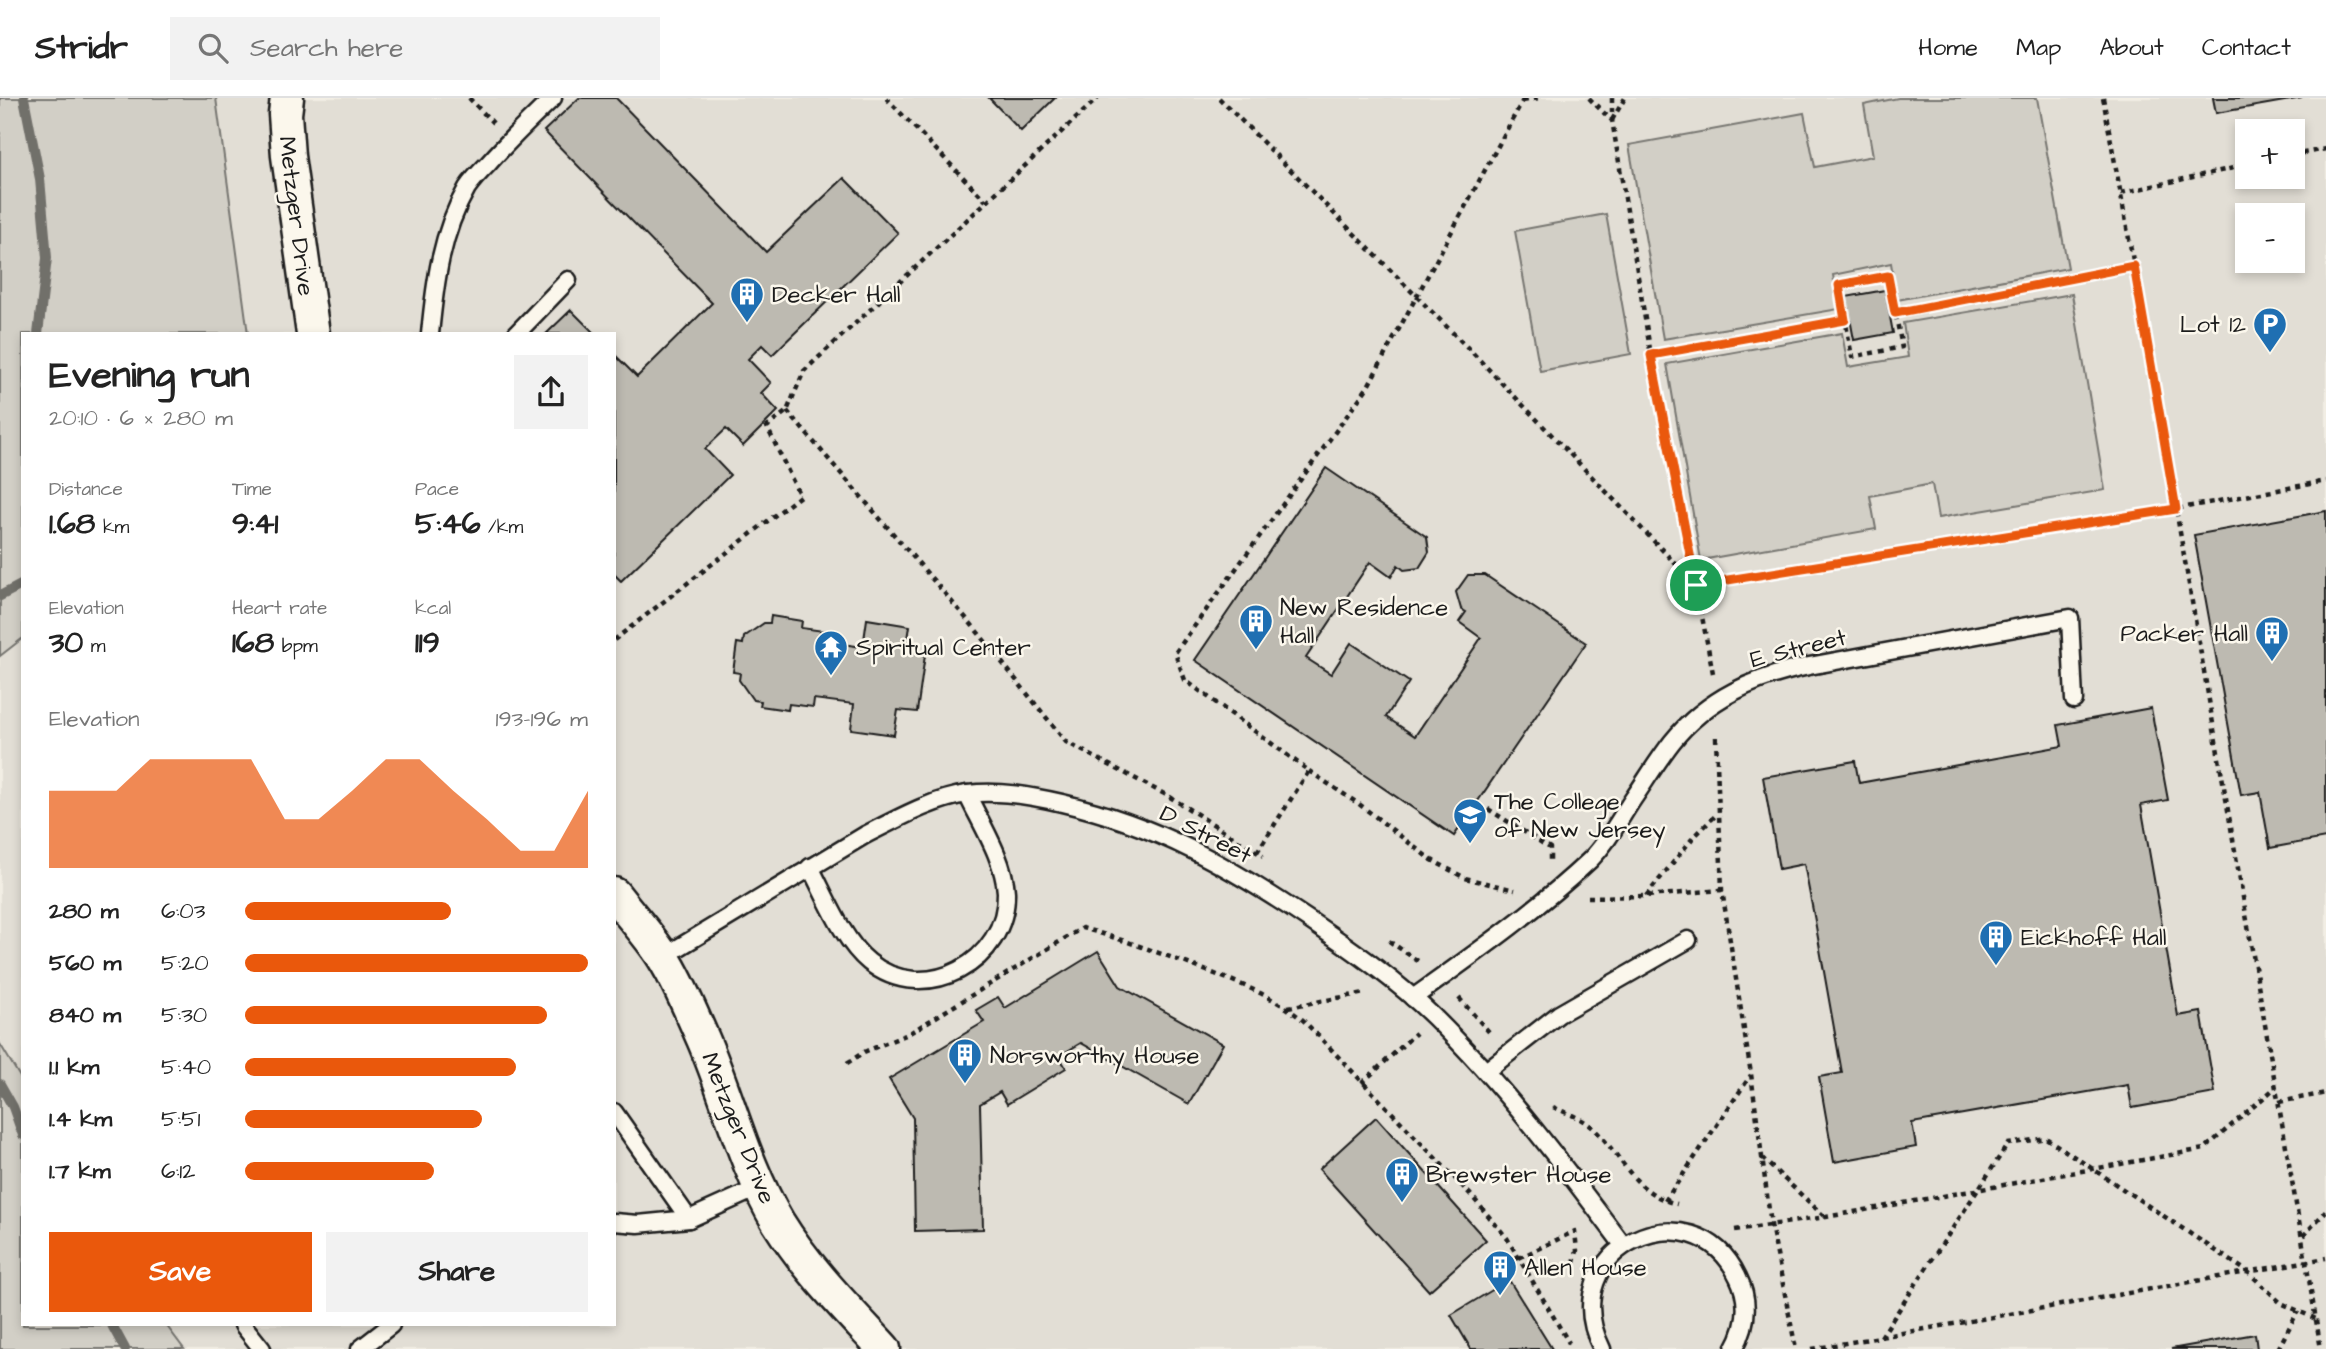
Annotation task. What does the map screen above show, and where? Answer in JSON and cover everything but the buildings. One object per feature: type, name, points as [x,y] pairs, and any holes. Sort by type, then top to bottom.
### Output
[{"type":"street","name":"Metzger Drive","points":[[287,98],[285,114],[288,156],[313,332]]},
{"type":"street","name":"Metzger Drive","points":[[616,897],[663,957],[704,1041],[760,1186],[778,1221],[799,1253],[827,1287],[884,1349]]},
{"type":"lane","points":[[430,332],[434,289],[443,246],[453,216],[469,186],[509,140],[553,98]]},
{"type":"lane","points":[[518,332],[568,280]]},
{"type":"lane","name":"E Street","points":[[1413,998],[1551,895],[1591,858],[1607,840],[1673,741],[1707,708],[1741,686],[1776,673],[1809,666],[2070,618],[2074,700]]},
{"type":"lane","points":[[810,867],[850,941],[869,962],[894,976],[923,980],[949,976],[973,963],[991,943],[1003,919],[1006,892],[1000,866],[967,794]]},
{"type":"lane","name":"D Street","points":[[663,957],[810,867],[899,817],[967,794],[1007,794],[1097,811],[1192,848],[1242,877],[1342,943],[1413,998],[1515,1104],[1623,1245]]},
{"type":"lane","points":[[1486,1071],[1559,1014],[1688,940]]},
{"type":"lane","points":[[616,1115],[689,1219]]},
{"type":"lane","points":[[616,1222],[638,1224],[689,1219],[760,1186]]},
{"type":"lane","points":[[1602,1349],[1593,1331],[1590,1307],[1594,1283],[1606,1262],[1623,1245],[1645,1235],[1670,1231],[1694,1236],[1716,1247],[1733,1265],[1743,1287],[1746,1312],[1741,1336],[1734,1349]]},
{"type":"lane","points":[[244,1326],[262,1349]]},
{"type":"lane","points":[[360,1349],[390,1326]]},
{"type":"path","points":[[469,98],[509,140]]},
{"type":"path","points":[[886,98],[986,201]]},
{"type":"path","points":[[616,638],[800,496],[767,427],[787,411],[804,371],[1098,98]]},
{"type":"path","points":[[1219,98],[1417,296],[1696,585]]},
{"type":"path","points":[[1522,892],[1465,878],[1430,859],[1359,804],[1309,771],[1185,680],[1175,653],[1367,388],[1524,99],[1539,98]]},
{"type":"path","points":[[1589,98],[1612,120]]},
{"type":"path","points":[[1612,98],[1612,120],[1651,355],[1713,674]]},
{"type":"path","points":[[1612,120],[1625,98]]},
{"type":"path","points":[[2103,98],[2322,1349]]},
{"type":"path","points":[[2305,153],[2326,149]]},
{"type":"path","points":[[2121,193],[2235,167]]},
{"type":"path","points":[[1895,313],[2134,266]]},
{"type":"path","points":[[1888,276],[1895,313],[1902,347],[1852,357],[1839,285],[1888,276]]},
{"type":"path","points":[[1651,355],[1845,320]]},
{"type":"path","points":[[787,411],[972,625],[1066,742],[1170,797],[1268,859]]},
{"type":"path","points":[[1696,585],[2176,509],[2326,481]]},
{"type":"path","points":[[1716,732],[1722,890],[1771,1225],[1797,1349]]},
{"type":"path","points":[[1257,852],[1309,771]]},
{"type":"path","points":[[1488,809],[1550,848],[1550,870]]},
{"type":"path","points":[[1646,896],[1692,839],[1718,813]]},
{"type":"path","points":[[1580,897],[1646,896],[1722,890]]},
{"type":"path","points":[[847,1063],[864,1052],[908,1034],[1082,928],[1128,941],[1236,982],[1287,1007],[1317,1033],[1470,1194],[1507,1238],[1569,1343]]},
{"type":"path","points":[[1379,934],[1417,962]]},
{"type":"path","points":[[1287,1007],[1370,992]]},
{"type":"path","points":[[1459,998],[1492,1035]]},
{"type":"path","points":[[1362,1083],[1416,1032]]},
{"type":"path","points":[[1665,1201],[1751,1074]]},
{"type":"path","points":[[1732,1231],[1826,1217],[2204,1149],[2276,1087]]},
{"type":"path","points":[[2279,1102],[2326,1093]]},
{"type":"path","points":[[1546,1098],[1553,1108],[1588,1123],[1644,1189],[1665,1201],[1679,1205]]},
{"type":"path","points":[[1881,1337],[2008,1144],[2046,1138],[2248,1272],[2281,1303],[2316,1320]]},
{"type":"path","points":[[1761,1157],[1826,1217]]},
{"type":"path","points":[[2302,1237],[2326,1211]]},
{"type":"path","points":[[1519,1258],[1574,1231]]},
{"type":"path","points":[[1812,1349],[2326,1258]]},
{"type":"path","points":[[2278,1349],[2298,1311]]},
{"type":"shaded area","points":[[0,98],[216,98],[248,332],[21,332],[21,640],[0,656]]},
{"type":"shaded area","name":"The College of New Jersey","points":[[134,98],[2326,98],[2326,1349],[0,1349],[0,366]]},
{"type":"shaded area","points":[[1898,98],[2037,98],[2068,268],[1897,300],[1891,263],[1833,275],[1839,309],[1663,339],[1629,145],[1804,113],[1815,167],[1873,156],[1864,105]]},
{"type":"shaded area","points":[[1606,214],[1631,354],[1540,371],[1515,231]]},
{"type":"shaded area","points":[[2072,294],[2105,490],[1938,518],[1932,484],[1870,496],[1876,529],[1701,560],[1667,364],[1842,333],[1848,367],[1908,357],[1903,323]]},
{"type":"shaded area","points":[[0,1044],[21,1079],[21,1326],[167,1326],[184,1349],[0,1349]]},
{"type":"waterway","points":[[24,98],[40,179],[47,258],[38,332]]},
{"type":"waterway","points":[[0,596],[21,585]]},
{"type":"waterway","points":[[0,1084],[13,1107],[21,1129]]},
{"type":"waterway","points":[[113,1326],[125,1349]]},
{"type":"place","name":"Decker Hall","points":[[747,324]]},
{"type":"place","name":"Lot 12","points":[[2270,354]]},
{"type":"place","name":"New Residence Hall","points":[[1256,651]]},
{"type":"place","name":"Packer Hall","points":[[2272,663]]},
{"type":"place","name":"Spiritual Center","points":[[831,677]]},
{"type":"place","name":"The College of New Jersey","points":[[1470,845]]},
{"type":"place","name":"Eickhoff Hall","points":[[1996,967]]},
{"type":"place","name":"Norsworthy House","points":[[965,1085]]},
{"type":"place","name":"Brewster House","points":[[1402,1204]]},
{"type":"place","name":"Allen House","points":[[1500,1297]]},
{"type":"route","points":[[2134,266],[2176,509],[1696,585],[1651,355],[1845,320],[1839,285],[1888,276],[1895,313],[2134,266]]}]
